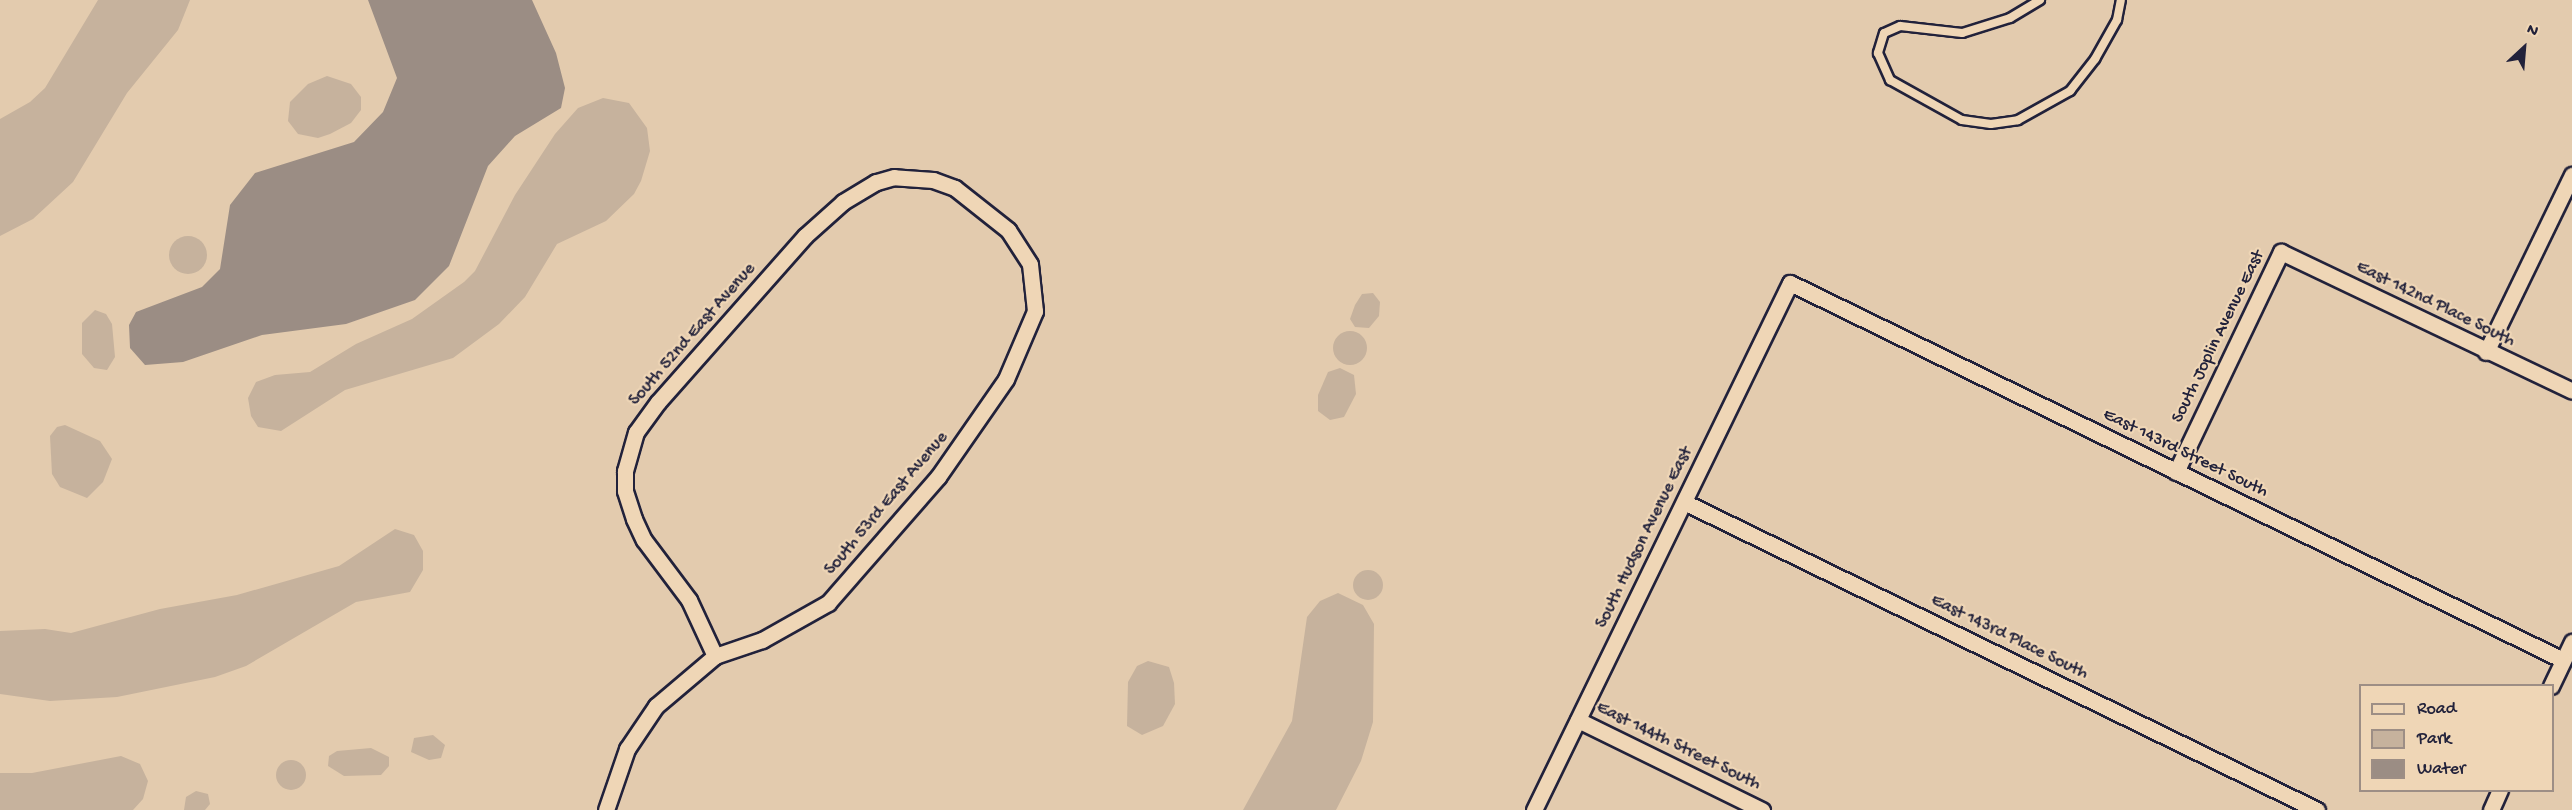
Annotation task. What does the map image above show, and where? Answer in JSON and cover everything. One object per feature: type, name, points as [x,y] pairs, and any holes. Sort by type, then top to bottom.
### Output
[{"type":"street","points":[[2486,352],[2572,175]]},
{"type":"street","name":"South 52nd East Avenue","points":[[715,656],[694,609],[644,540],[628,502],[628,453],[645,417],[805,236],[855,192],[894,177],[915,177],[955,188],[989,212]]},
{"type":"street","name":"South 53rd East Avenue","points":[[606,810],[621,762],[643,721],[693,671],[715,656],[762,640],[828,603],[895,530],[990,406],[1021,351],[1035,311],[1030,264],[1008,230],[989,212]]},
{"type":"street","name":"East 142nd Place South","points":[[2281,252],[2486,352],[2572,391]]},
{"type":"street","name":"South Joplin Avenue East","points":[[2176,472],[2281,252]]},
{"type":"street","name":"East 143rd Street South","points":[[1790,283],[2564,660]]},
{"type":"street","name":"South Hudson Avenue East","points":[[1534,810],[1790,283]]},
{"type":"street","name":"East 143rd Place South","points":[[1684,502],[2317,810]]},
{"type":"street","points":[[2552,684],[2572,642]]},
{"type":"street","name":"East 144th Street South","points":[[1578,720],[1762,810]]},
{"type":"street","points":[[2491,810],[2499,792]]},
{"type":"lane","points":[[2040,0],[2010,18],[1962,33],[1900,26],[1884,33],[1878,53],[1890,80],[1962,120],[1991,124],[2018,120],[2070,91],[2095,59],[2117,20],[2121,0]]},
{"type":"green space","points":[[98,0],[190,0],[178,30],[127,93],[73,182],[33,219],[0,236],[0,119],[30,102],[45,88]]},
{"type":"green space","points":[[327,76],[351,84],[361,97],[361,110],[351,123],[330,134],[318,138],[298,134],[288,121],[290,102],[308,84]]},
{"type":"green space","points":[[603,98],[629,103],[647,128],[650,151],[641,181],[634,194],[606,221],[557,244],[525,297],[499,324],[453,358],[345,390],[281,431],[258,427],[251,416],[248,398],[256,382],[275,375],[310,372],[356,344],[412,319],[464,282],[475,271],[515,195],[555,134],[578,108]]},
{"type":"green space","points":[[188,236],[201,242],[207,255],[201,268],[188,274],[175,268],[169,255],[175,242]]},
{"type":"green space","points":[[1373,293],[1380,302],[1379,316],[1369,328],[1355,327],[1350,319],[1355,305],[1362,294]]},
{"type":"green space","points":[[95,310],[106,314],[112,324],[115,357],[107,370],[94,368],[82,354],[82,323]]},
{"type":"green space","points":[[1350,331],[1362,336],[1367,348],[1362,360],[1350,365],[1338,360],[1333,348],[1338,336]]},
{"type":"green space","points":[[1340,368],[1354,375],[1356,394],[1344,417],[1330,420],[1318,411],[1318,395],[1328,372]]},
{"type":"green space","points":[[65,425],[100,441],[112,459],[103,482],[87,498],[60,487],[52,474],[50,436],[57,427]]},
{"type":"green space","points":[[395,529],[414,535],[423,551],[423,570],[410,592],[356,602],[246,666],[215,677],[117,697],[50,701],[0,694],[0,631],[45,629],[71,633],[160,609],[237,595],[339,566]]},
{"type":"green space","points":[[1368,570],[1379,574],[1383,585],[1379,596],[1368,600],[1357,596],[1353,585],[1357,574]]},
{"type":"green space","points":[[1338,593],[1363,605],[1374,624],[1373,722],[1361,761],[1336,810],[1243,810],[1292,721],[1307,617],[1320,601]]},
{"type":"green space","points":[[1148,661],[1169,667],[1174,683],[1175,704],[1163,726],[1142,735],[1127,726],[1128,682],[1137,666]]},
{"type":"green space","points":[[433,735],[445,745],[441,758],[429,760],[411,752],[414,738]]},
{"type":"green space","points":[[371,748],[389,757],[389,766],[381,775],[344,776],[328,766],[329,756],[337,751]]},
{"type":"green space","points":[[121,756],[140,764],[148,781],[143,799],[133,810],[0,810],[0,773],[32,773]]},
{"type":"green space","points":[[291,760],[302,764],[306,775],[302,786],[291,790],[280,786],[276,775],[280,764]]},
{"type":"green space","points":[[196,791],[208,794],[210,804],[205,810],[184,810],[186,797]]},
{"type":"water","points":[[368,0],[532,0],[556,53],[565,88],[561,108],[515,136],[488,166],[449,266],[415,300],[346,324],[262,335],[183,362],[145,365],[130,348],[129,325],[136,312],[202,287],[220,269],[230,205],[255,173],[354,142],[383,112],[397,78]]}]
